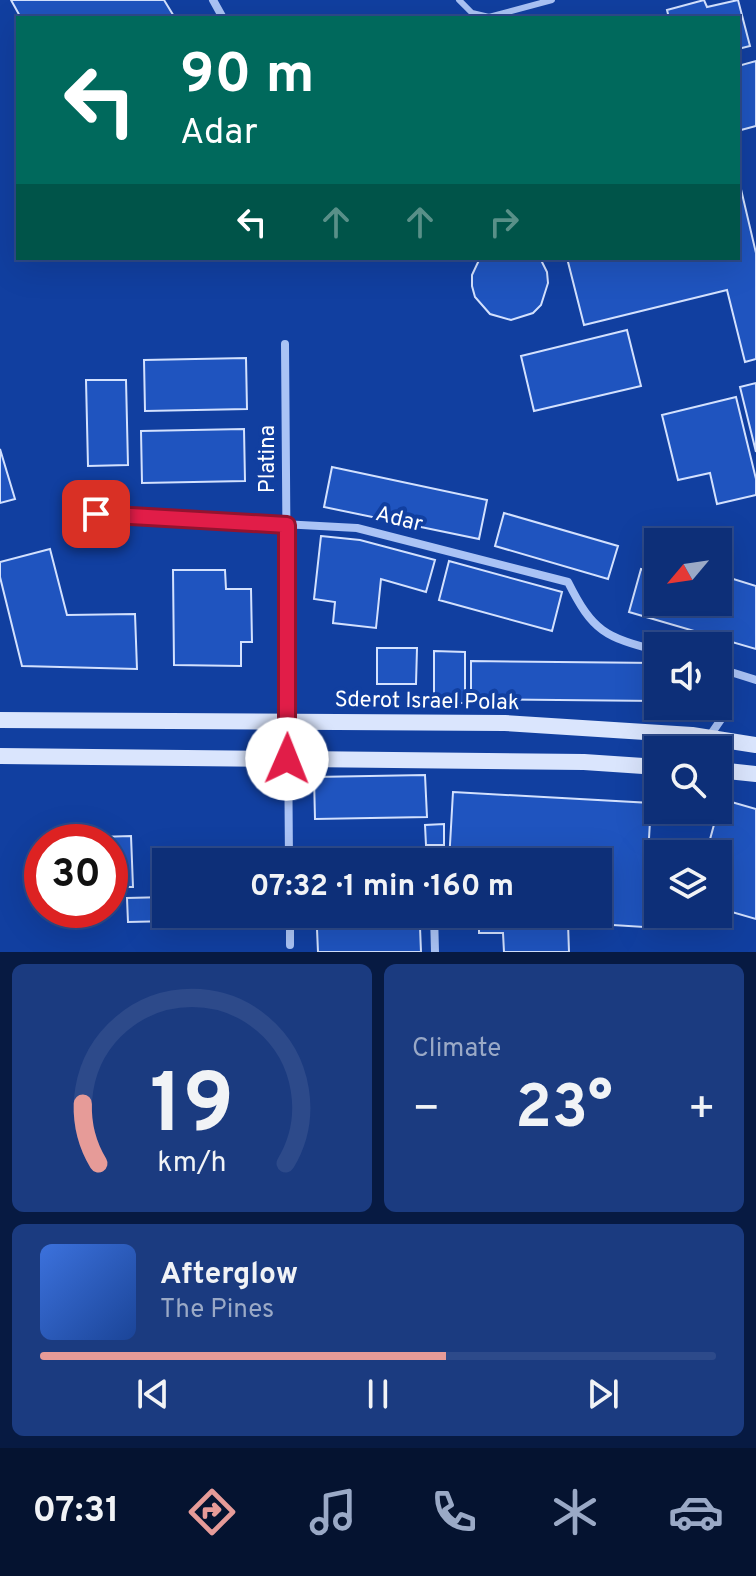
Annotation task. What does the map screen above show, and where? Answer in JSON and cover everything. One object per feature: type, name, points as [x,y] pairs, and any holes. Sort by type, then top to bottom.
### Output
[{"type":"street","name":"Platina","points":[[285,344],[289,848]]},
{"type":"street","name":"Adar","points":[[96,514],[357,528],[568,582],[577,600],[601,631],[644,647]]},
{"type":"street","points":[[732,672],[756,680]]},
{"type":"street","name":"Sderot Israel Polak","points":[[0,720],[505,723],[694,736]]},
{"type":"street","name":"Sderot Israel Polak","points":[[732,741],[756,745]]},
{"type":"street","points":[[0,756],[584,762],[644,766]]},
{"type":"street","points":[[732,771],[756,774]]},
{"type":"street","points":[[290,928],[290,945]]},
{"type":"street","points":[[434,928],[435,952]]},
{"type":"lane","points":[[459,0],[472,13],[485,16]]},
{"type":"lane","points":[[493,16],[552,0]]},
{"type":"building","points":[[11,0],[164,0],[174,16],[20,16]]},
{"type":"building","points":[[704,0],[707,7],[738,0],[750,46],[740,48],[740,16],[668,16],[667,10]]},
{"type":"building","points":[[756,61],[756,126],[741,130],[740,127],[740,65]]},
{"type":"building","points":[[740,185],[756,253],[756,359],[745,362],[727,290],[584,325],[568,260],[740,260]]},
{"type":"building","points":[[479,260],[541,260],[548,283],[541,305],[533,313],[511,320],[490,314],[475,297],[472,275]]},
{"type":"building","points":[[627,330],[641,386],[534,411],[521,356]]},
{"type":"building","points":[[246,358],[247,409],[145,411],[144,360]]},
{"type":"building","points":[[86,380],[126,380],[128,465],[88,466]]},
{"type":"building","points":[[756,383],[756,452],[740,387]]},
{"type":"building","points":[[736,397],[756,479],[756,495],[717,504],[710,473],[678,480],[662,415]]},
{"type":"building","points":[[244,429],[245,481],[142,483],[141,431]]},
{"type":"building","points":[[0,449],[15,499],[0,503]]},
{"type":"building","points":[[332,467],[487,500],[479,539],[324,507]]},
{"type":"building","points":[[504,513],[618,546],[608,579],[495,546]]},
{"type":"building","points":[[321,536],[360,540],[435,560],[426,592],[381,579],[376,628],[333,623],[335,602],[314,599]]},
{"type":"building","points":[[50,549],[67,615],[135,614],[137,669],[22,666],[0,577],[0,562]]},
{"type":"building","points":[[449,561],[562,592],[552,631],[439,600]]},
{"type":"building","points":[[641,569],[644,570],[644,616],[732,616],[732,579],[756,586],[756,649],[732,642],[732,632],[698,632],[629,612]]},
{"type":"building","points":[[173,570],[225,570],[226,589],[251,589],[252,642],[241,642],[241,666],[174,665]]},
{"type":"building","points":[[377,648],[417,648],[416,684],[377,684]]},
{"type":"building","points":[[434,651],[465,652],[465,703],[434,703]]},
{"type":"building","points":[[471,661],[644,663],[644,701],[471,699]]},
{"type":"building","points":[[425,775],[427,817],[315,819],[314,777]]},
{"type":"building","points":[[453,792],[644,803],[644,824],[650,824],[649,840],[644,840],[644,927],[612,925],[612,848],[450,848]]},
{"type":"building","points":[[732,802],[756,809],[756,919],[732,912],[732,840],[710,840],[714,824],[732,824]]},
{"type":"building","points":[[444,824],[444,845],[426,845],[425,825]]},
{"type":"building","points":[[128,836],[131,836],[133,887],[128,887]]},
{"type":"building","points":[[152,897],[152,921],[128,922],[128,898]]},
{"type":"building","points":[[420,928],[421,952],[318,952],[317,929]]},
{"type":"building","points":[[479,928],[568,928],[569,952],[504,952],[503,933],[479,933]]},
{"type":"route","points":[[96,514],[287,525],[287,759]]}]
